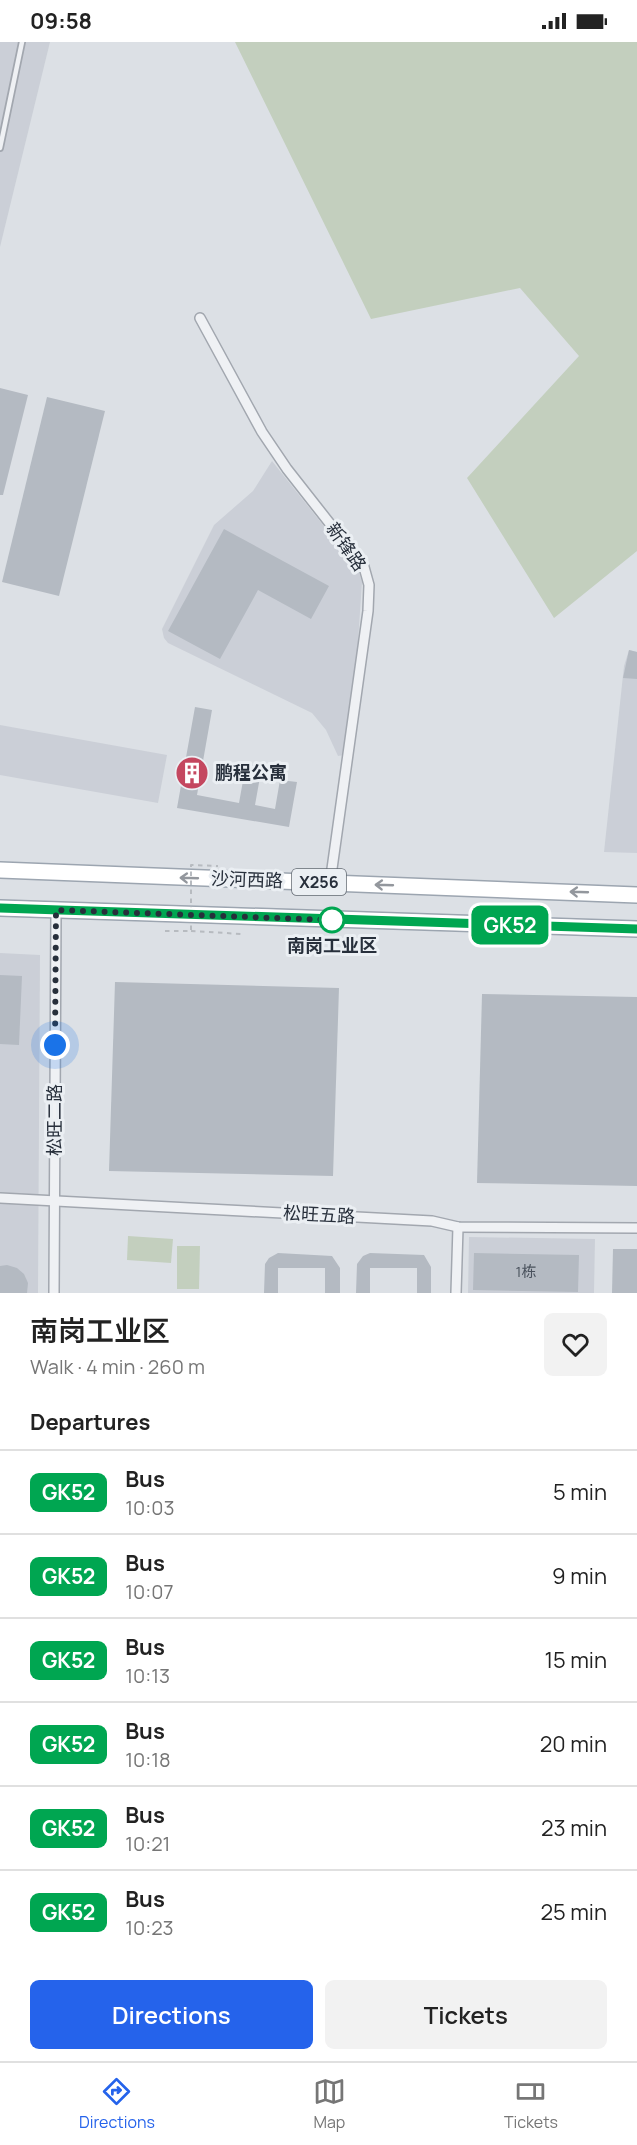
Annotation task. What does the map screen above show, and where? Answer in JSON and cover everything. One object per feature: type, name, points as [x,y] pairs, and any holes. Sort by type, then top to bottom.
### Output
[{"type":"main road","name":"沙河西路","points":[[0,870],[637,895]]},
{"type":"main road","name":"沙河西路","points":[[0,908],[637,929]]},
{"type":"street","name":"新锋路","points":[[200,318],[262,432],[287,469],[364,567],[369,585],[368,612],[330,883]]},
{"type":"street","name":"松旺二路","points":[[54,1293],[56,910]]},
{"type":"street","name":"松旺五路","points":[[0,1197],[54,1202],[432,1221],[458,1227],[637,1228]]},
{"type":"street","points":[[456,1293],[458,1227]]},
{"type":"lane","points":[[0,148],[22,42]]},
{"type":"path","points":[[191,931],[191,865],[218,866]]},
{"type":"path","points":[[165,931],[242,934]]},
{"type":"shaded area","points":[[0,42],[50,42],[0,247]]},
{"type":"shaded area","points":[[272,461],[358,569],[362,582],[357,657],[344,755],[338,756],[326,730],[312,713],[168,643],[164,638],[162,629],[214,525],[253,491]]},
{"type":"shaded area","points":[[629,650],[637,652],[637,853],[604,852],[624,666]]},
{"type":"shaded area","points":[[0,725],[167,755],[158,803],[0,775]]},
{"type":"shaded area","points":[[0,953],[40,955],[38,1293],[0,1293]]},
{"type":"shaded area","points":[[469,1237],[595,1239],[594,1293],[468,1293]]},
{"type":"green space","points":[[235,42],[637,42],[637,551],[554,618],[467,478],[579,356],[520,288],[371,319]]},
{"type":"green space","points":[[128,1236],[173,1239],[171,1263],[127,1260]]},
{"type":"green space","points":[[177,1246],[200,1246],[199,1289],[177,1289]]},
{"type":"building","points":[[0,388],[28,395],[3,495],[0,495]]},
{"type":"building","points":[[47,397],[105,411],[59,596],[2,582]]},
{"type":"building","points":[[224,529],[329,586],[311,619],[258,590],[220,659],[168,631]]},
{"type":"building","points":[[629,650],[637,652],[637,679],[623,678]]},
{"type":"building","name":"鹏程公寓","points":[[195,707],[212,710],[197,795],[239,803],[246,764],[262,766],[255,805],[275,809],[280,780],[297,782],[289,827],[177,808]]},
{"type":"building","points":[[0,975],[22,976],[19,1045],[0,1044]]},
{"type":"building","points":[[115,982],[339,988],[333,1176],[109,1171]]},
{"type":"building","points":[[482,994],[637,997],[637,1186],[477,1183]]},
{"type":"building","points":[[613,1249],[637,1249],[637,1293],[612,1293]]},
{"type":"building","points":[[278,1253],[332,1256],[340,1268],[340,1293],[325,1293],[325,1268],[278,1268],[278,1293],[264,1293],[265,1264],[269,1258]]},
{"type":"building","points":[[370,1253],[424,1255],[431,1267],[431,1293],[417,1293],[417,1268],[370,1268],[370,1293],[356,1293],[357,1264],[363,1256]]},
{"type":"building","points":[[474,1253],[579,1255],[578,1292],[473,1290]]},
{"type":"building","points":[[7,1265],[17,1268],[24,1274],[28,1283],[27,1293],[0,1293],[0,1266]]},
{"type":"bus line","name":"GK52","points":[[0,908],[637,929]]},
{"type":"place","name":"鹏程公寓","points":[[192,773]]},
{"type":"place","name":"南岗工业区","points":[[332,920]]},
{"type":"route","points":[[55,1045],[56,910],[332,920]]}]
